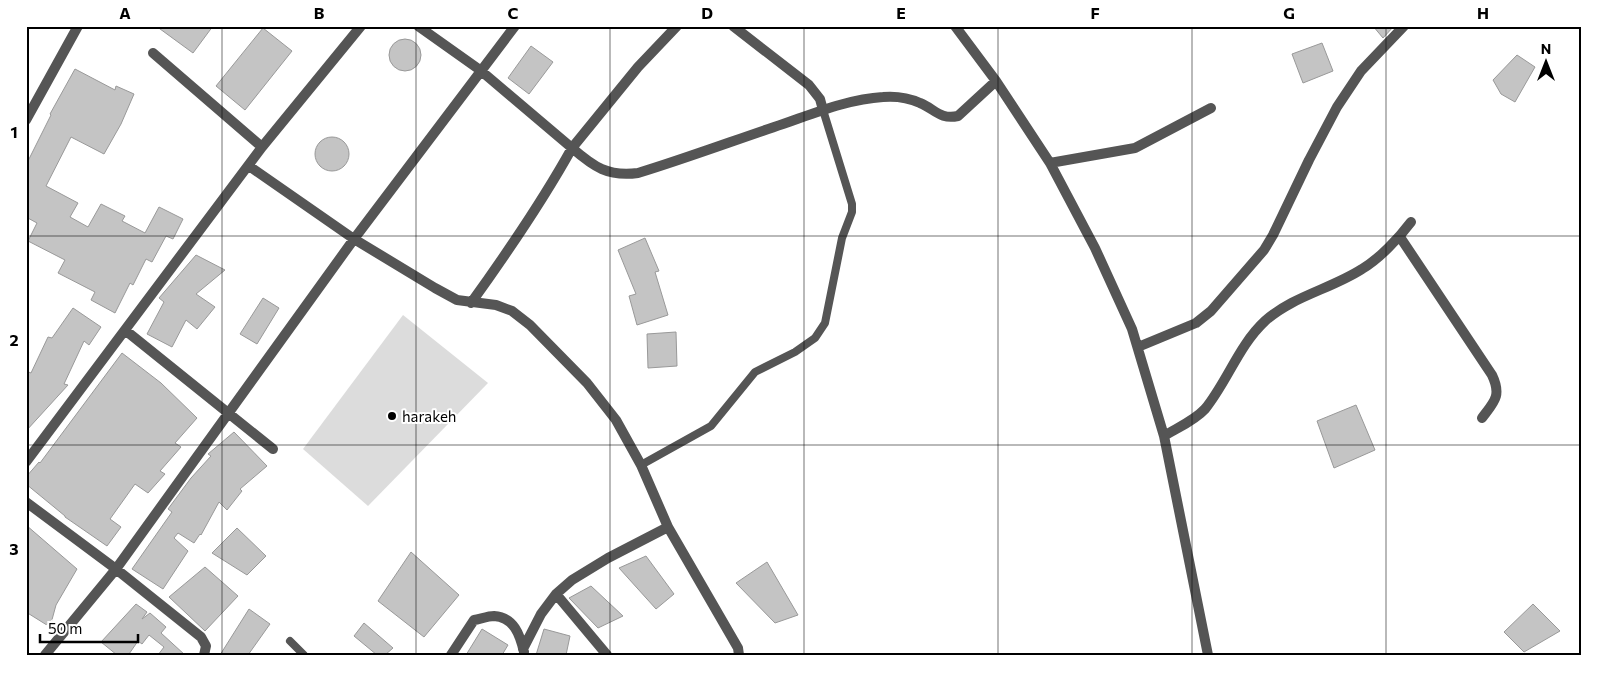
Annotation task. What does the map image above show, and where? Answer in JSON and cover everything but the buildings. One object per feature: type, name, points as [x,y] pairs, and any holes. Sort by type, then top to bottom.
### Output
[{"type":"street","points":[[26,120],[78,26]]},
{"type":"street","points":[[26,462],[262,147],[361,26]]},
{"type":"street","points":[[418,26],[480,70],[592,165],[604,171],[620,174],[638,173],[823,110],[856,101],[884,97],[907,98],[950,118],[964,112],[996,81]]},
{"type":"street","points":[[45,655],[116,569],[354,240],[514,26]]},
{"type":"street","points":[[471,303],[529,218],[572,148],[638,67],[677,26]]},
{"type":"street","points":[[733,26],[809,85],[820,99],[823,110]]},
{"type":"street","points":[[955,26],[996,81],[1050,163],[1112,284],[1132,329],[1164,436],[1208,655]]},
{"type":"street","points":[[1138,347],[1196,323],[1211,311],[1252,264],[1273,234],[1309,160],[1342,100],[1361,71],[1404,26]]},
{"type":"street","points":[[153,53],[262,147]]},
{"type":"street","points":[[1050,163],[1135,148],[1211,108]]},
{"type":"street","points":[[248,166],[354,240],[447,295],[457,300],[471,303],[496,305],[512,311],[530,325],[604,403],[616,420],[641,465],[668,527],[738,648],[739,655]]},
{"type":"street","points":[[1164,436],[1194,419],[1204,410],[1249,342],[1265,322],[1292,302],[1363,269],[1400,237],[1411,222]]},
{"type":"street","points":[[1400,237],[1497,385],[1497,398],[1482,418]]},
{"type":"street","points":[[125,330],[273,449]]},
{"type":"street","points":[[26,502],[116,569],[203,640],[206,646],[204,655]]},
{"type":"street","points":[[524,652],[541,614],[556,594],[572,580],[608,558],[668,527]]},
{"type":"street","points":[[556,594],[607,655]]},
{"type":"street","points":[[450,655],[474,620],[493,616],[504,618],[512,623],[518,632],[524,652]]},
{"type":"lane","points":[[641,465],[711,426],[755,372],[795,352],[815,338],[825,323],[842,238],[852,212],[852,204],[823,110]]},
{"type":"lane","points":[[290,641],[304,655]]},
{"type":"shaded area","name":"harakeh","points":[[403,315],[488,383],[368,506],[303,449]]},
{"type":"place","name":"harakeh","points":[[392,416]]}]
